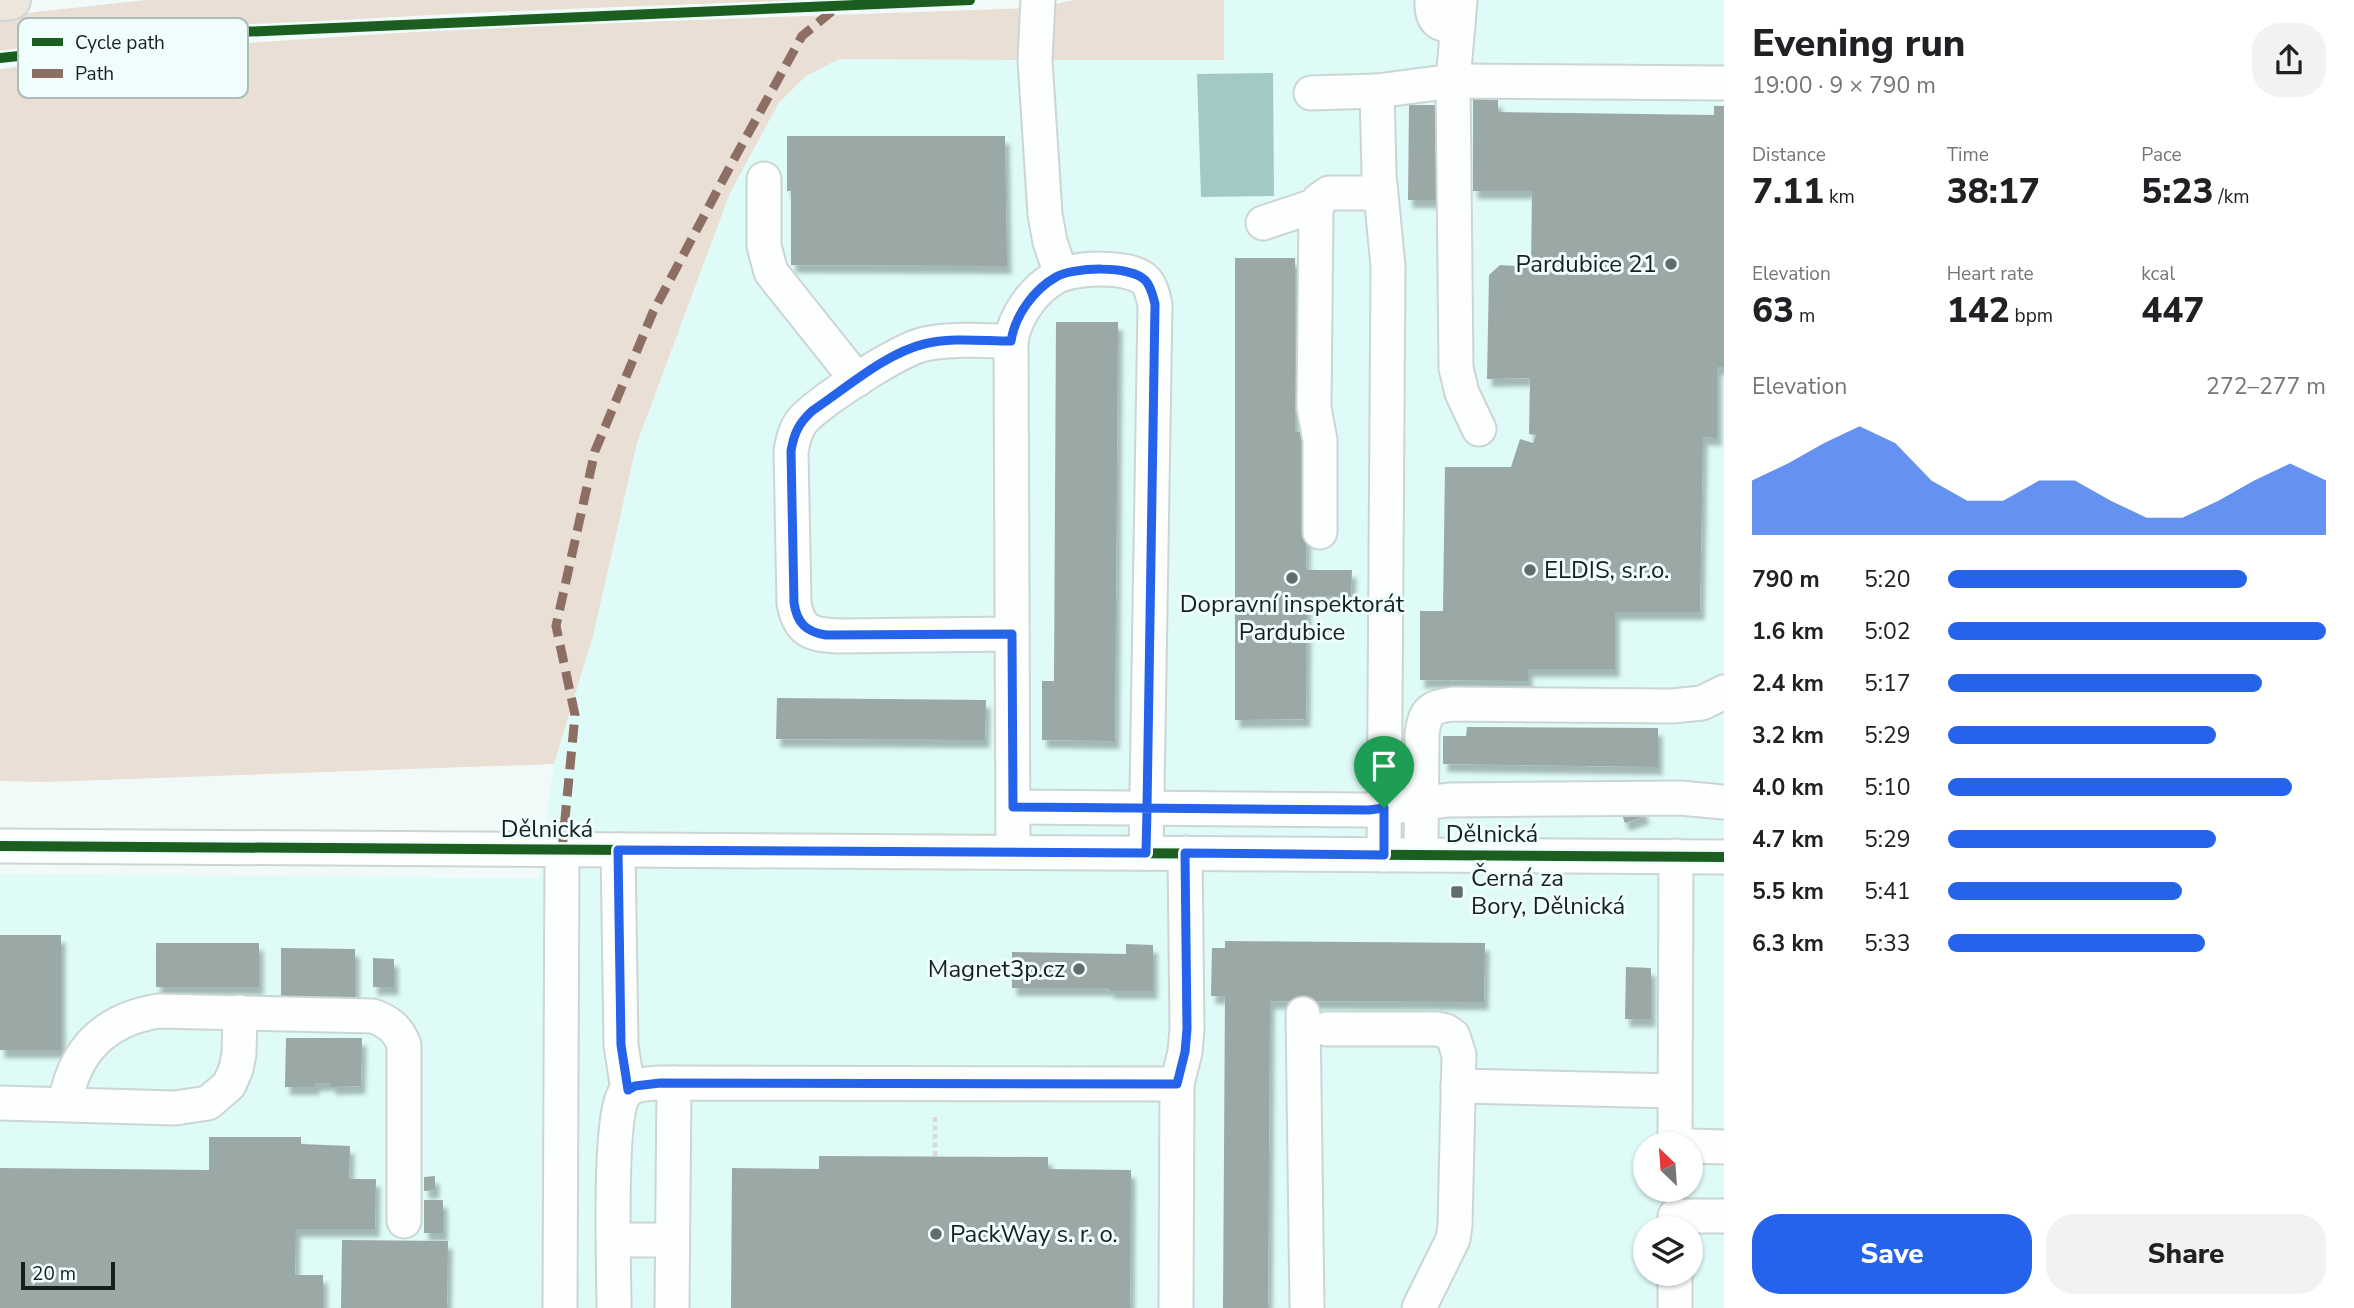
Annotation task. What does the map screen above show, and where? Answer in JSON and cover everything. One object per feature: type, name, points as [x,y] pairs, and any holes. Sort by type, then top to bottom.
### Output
[{"type":"main road","points":[[0,1],[11,0]]},
{"type":"street","points":[[1038,0],[1035,60],[1045,214],[1050,242],[1061,274]]},
{"type":"street","points":[[1432,0],[1433,15],[1442,26],[1459,13]]},
{"type":"street","points":[[1459,13],[1453,80],[1456,368],[1462,393],[1479,429]]},
{"type":"street","points":[[1311,93],[1377,91],[1453,80],[1724,83]]},
{"type":"street","points":[[1377,91],[1380,193],[1388,266],[1384,855]]},
{"type":"street","points":[[764,179],[764,246],[771,272],[857,380]]},
{"type":"street","points":[[1320,532],[1320,440],[1314,408],[1317,205],[1323,196],[1329,194],[1380,193]]},
{"type":"street","points":[[1263,223],[1317,205]]},
{"type":"street","points":[[1013,852],[1011,341],[1015,321],[1021,310],[1048,283],[1061,274],[1078,270],[1131,272],[1146,280],[1155,304],[1146,853]]},
{"type":"street","points":[[1011,341],[926,343],[901,352],[812,411],[796,430],[793,440],[794,603],[800,622],[815,634],[826,635],[1012,634]]},
{"type":"street","points":[[1421,855],[1423,723],[1433,708],[1453,704],[1672,706],[1702,703],[1724,692]]},
{"type":"street","points":[[1013,807],[1369,810],[1449,800],[1666,798],[1724,802]]},
{"type":"street","name":"Dělnická","points":[[0,846],[1724,857]]},
{"type":"street","points":[[560,1308],[562,850]]},
{"type":"street","points":[[618,850],[621,1045],[628,1090]]},
{"type":"street","points":[[1176,1308],[1177,1084],[1185,1052],[1187,1029],[1185,853]]},
{"type":"street","points":[[1675,1132],[1676,856]]},
{"type":"street","points":[[65,1104],[71,1076],[83,1055],[97,1038],[113,1025],[134,1015],[158,1011],[240,1012],[373,1016],[385,1020],[400,1035],[405,1058],[404,1221]]},
{"type":"street","points":[[0,1104],[175,1108],[208,1103],[229,1085],[236,1069],[240,1012]]},
{"type":"street","points":[[1307,1308],[1315,1021],[1446,1031],[1453,1036],[1457,1044],[1453,1239],[1419,1308]]},
{"type":"street","points":[[672,1308],[674,1083]]},
{"type":"street","points":[[614,1308],[615,1141],[619,1110],[628,1090],[645,1084],[674,1083],[1177,1084]]},
{"type":"street","points":[[1458,1086],[1675,1091]]},
{"type":"street","points":[[1703,1146],[1724,1147]]},
{"type":"street","points":[[1675,1211],[1724,1216]]},
{"type":"street","points":[[614,1240],[672,1240]]},
{"type":"street","points":[[1675,1286],[1675,1308]]},
{"type":"path","points":[[935,1156],[936,1083]]},
{"type":"shaded area","points":[[146,0],[811,0],[506,11],[248,27],[248,18],[18,18],[18,52],[0,54],[0,16]]},
{"type":"shaded area","points":[[1075,0],[1224,0],[1224,60],[1042,60],[1050,5]]},
{"type":"shaded area","points":[[1224,0],[1724,0],[1724,1308],[0,1308],[0,874],[539,878],[554,764],[593,636],[637,444],[730,193],[778,104],[806,76],[839,59],[1224,60]]},
{"type":"shaded area","points":[[1029,8],[1023,60],[839,59],[806,76],[778,104],[730,193],[637,443],[593,636],[554,764],[45,782],[0,781],[0,69],[18,67],[18,98],[248,98],[248,43],[472,28]]},
{"type":"shaded area","points":[[1273,73],[1274,196],[1201,197],[1197,74]]},
{"type":"building","points":[[1473,99],[1498,100],[1498,112],[1714,115],[1714,106],[1724,106],[1724,367],[1717,367],[1717,438],[1703,437],[1700,612],[1615,612],[1615,669],[1528,669],[1528,681],[1420,680],[1420,611],[1443,611],[1445,467],[1511,467],[1520,439],[1533,443],[1536,435],[1529,434],[1530,378],[1487,379],[1489,275],[1500,265],[1531,267],[1532,191],[1473,191]]},
{"type":"building","points":[[1409,105],[1441,105],[1440,200],[1408,200]]},
{"type":"building","points":[[787,136],[1005,136],[1007,266],[791,265],[791,191],[787,191]]},
{"type":"building","points":[[1235,258],[1295,258],[1295,432],[1308,432],[1306,570],[1352,570],[1351,596],[1307,596],[1306,719],[1235,720]]},
{"type":"building","points":[[1056,322],[1118,322],[1115,741],[1042,740],[1042,681],[1054,681]]},
{"type":"building","points":[[777,698],[986,700],[985,740],[776,739]]},
{"type":"building","points":[[1467,727],[1658,728],[1658,767],[1443,764],[1443,736],[1466,736]]},
{"type":"building","points":[[1641,805],[1645,816],[1625,823],[1621,812]]},
{"type":"building","points":[[0,935],[61,935],[61,1050],[0,1050]]},
{"type":"building","points":[[1225,941],[1485,943],[1484,1002],[1270,1001],[1268,1308],[1223,1308],[1225,996],[1211,996],[1212,948],[1225,948]]},
{"type":"building","points":[[156,943],[259,943],[259,987],[156,987]]},
{"type":"building","points":[[1126,944],[1153,945],[1153,991],[1012,988],[1012,952],[1126,954]]},
{"type":"building","points":[[281,948],[355,949],[355,997],[281,996]]},
{"type":"building","points":[[373,958],[394,959],[394,987],[373,987]]},
{"type":"building","points":[[1626,967],[1651,968],[1651,1019],[1625,1019]]},
{"type":"building","points":[[286,1038],[362,1038],[361,1086],[331,1087],[331,1083],[315,1083],[315,1087],[285,1087]]},
{"type":"building","points":[[209,1137],[301,1137],[301,1144],[350,1146],[349,1179],[376,1179],[375,1229],[296,1229],[295,1275],[323,1275],[323,1308],[0,1308],[0,1168],[209,1170]]},
{"type":"building","points":[[819,1156],[1048,1157],[1048,1169],[1131,1170],[1130,1308],[731,1308],[732,1168],[819,1169]]},
{"type":"building","points":[[435,1176],[435,1190],[424,1191],[424,1177]]},
{"type":"building","points":[[424,1200],[443,1200],[443,1233],[424,1233]]},
{"type":"building","points":[[342,1240],[448,1241],[447,1308],[341,1308]]},
{"type":"marked path","points":[[562,850],[575,715],[556,626],[595,451],[653,312],[733,161],[802,36],[837,7]]},
{"type":"cycle path","points":[[248,32],[970,0]]},
{"type":"cycle path","points":[[0,58],[18,56]]},
{"type":"cycle path","points":[[0,846],[1724,857]]},
{"type":"place","name":"Pardubice 21","points":[[1671,264]]},
{"type":"place","name":"ELDIS, s.r.o.","points":[[1530,570]]},
{"type":"place","name":"Dopravní inspektorát Pardubice","points":[[1292,578]]},
{"type":"place","name":"Černá za Bory, Dělnická","points":[[1457,892]]},
{"type":"place","name":"Magnet3p.cz","points":[[1079,969]]},
{"type":"place","name":"PackWay s. r. o.","points":[[936,1234]]},
{"type":"route","points":[[1384,808],[1369,810],[1147,808],[1080,808],[1013,807],[1012,634],[839,636],[815,634],[800,622],[794,603],[791,451],[796,430],[803,420],[812,411],[889,359],[913,347],[939,342],[1011,341],[1015,321],[1021,310],[1054,277],[1070,271],[1122,270],[1139,275],[1150,287],[1155,304],[1147,808],[1146,853],[618,850],[621,1045],[628,1090],[635,1086],[660,1083],[1177,1084],[1185,1052],[1187,1029],[1185,853],[1384,855],[1384,808]]}]
